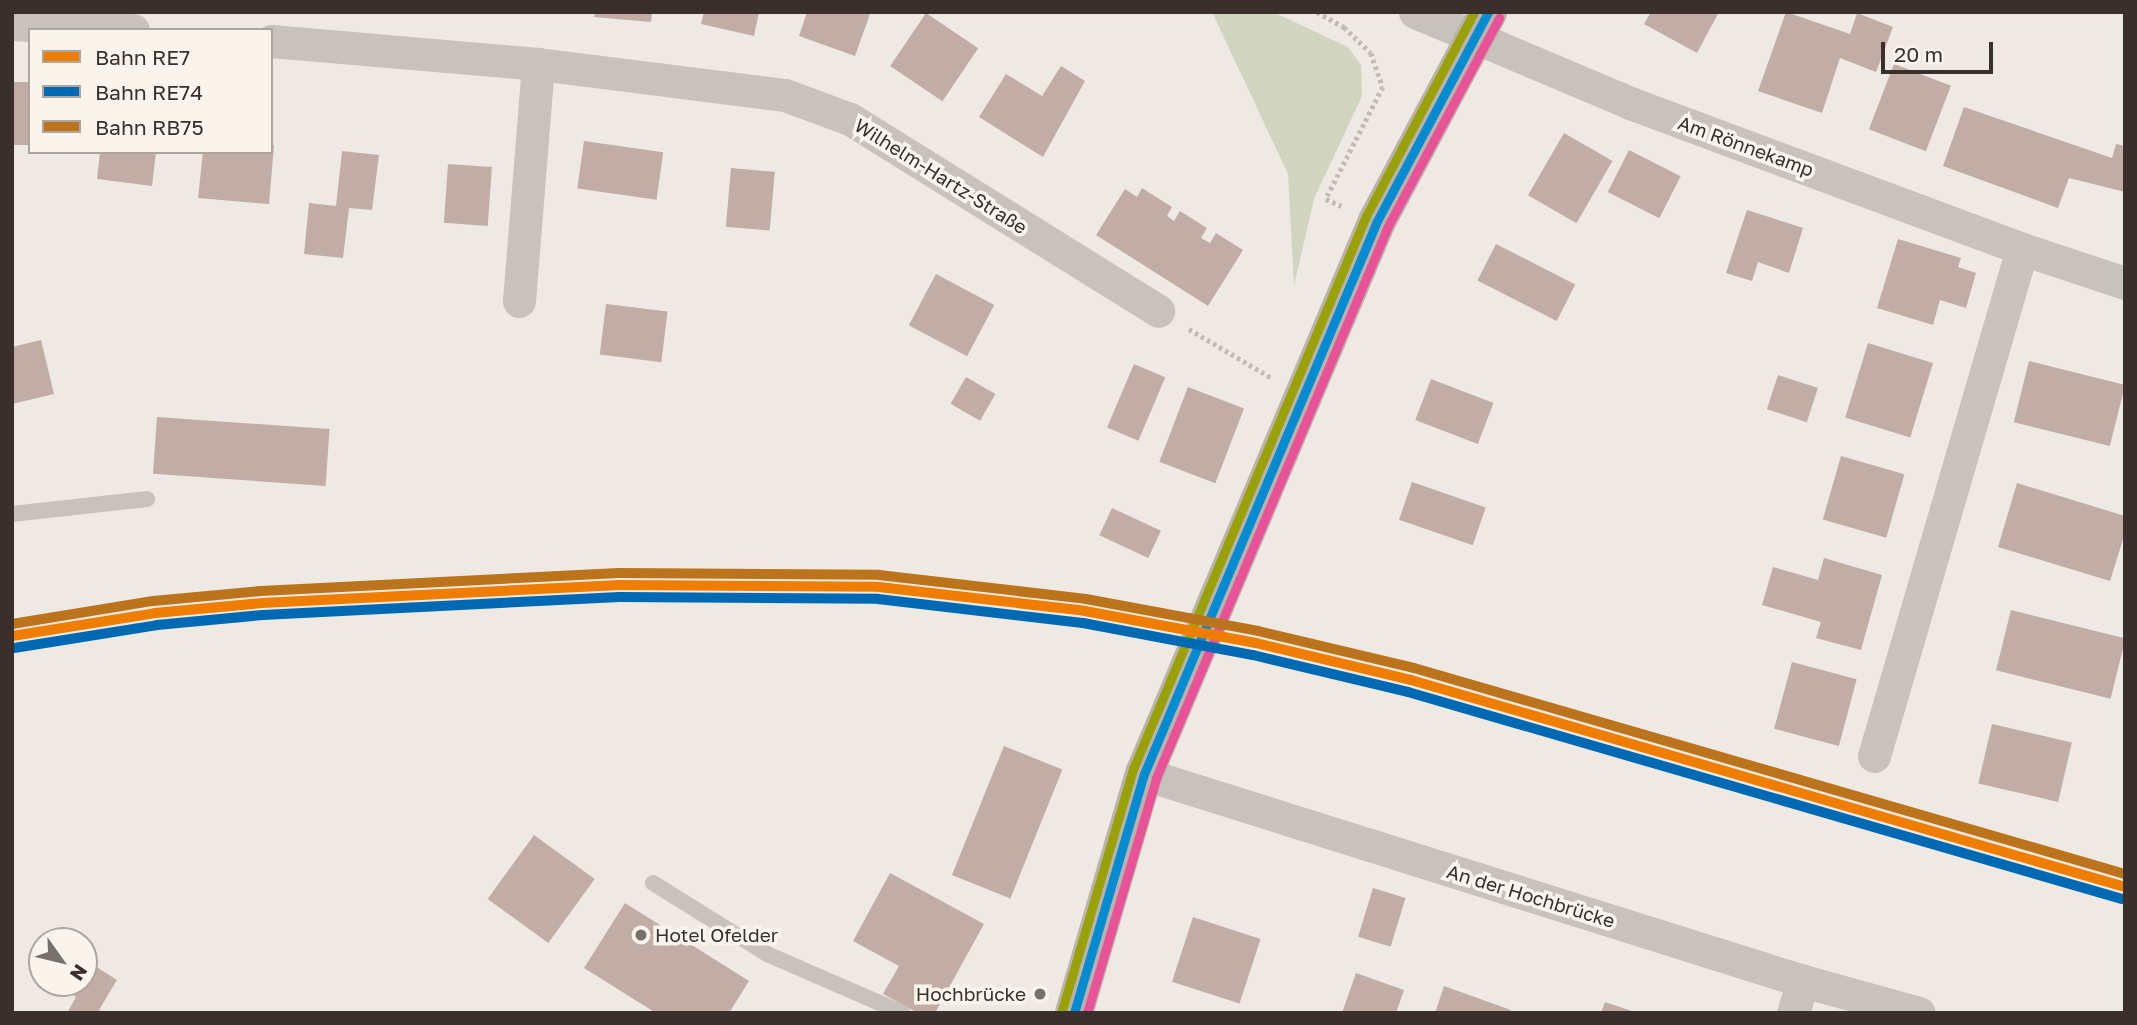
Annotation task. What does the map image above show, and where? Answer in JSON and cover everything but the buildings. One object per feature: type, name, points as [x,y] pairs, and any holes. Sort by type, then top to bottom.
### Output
[{"type":"main road","points":[[1074,1013],[1144,774],[1377,221],[1480,26]]},
{"type":"street","name":"Am Rönnekamp","points":[[1415,12],[1480,26],[2022,249],[2125,283]]},
{"type":"street","points":[[12,24],[93,28]]},
{"type":"street","name":"Wilhelm-Hartz-Straße","points":[[273,41],[538,64],[785,95],[850,119],[1158,311]]},
{"type":"street","points":[[519,301],[538,64]]},
{"type":"street","points":[[1874,756],[2022,249]]},
{"type":"street","name":"An der Hochbrücke","points":[[1144,774],[1803,982],[1919,1013]]},
{"type":"street","points":[[1793,1013],[1803,982]]},
{"type":"lane","points":[[12,514],[147,499]]},
{"type":"lane","points":[[653,883],[767,954],[904,1013]]},
{"type":"path","points":[[1317,12],[1344,27],[1371,52],[1383,87],[1326,199],[1377,221]]},
{"type":"path","points":[[1158,311],[1274,380],[1300,402]]},
{"type":"green space","points":[[1212,12],[1273,12],[1348,47],[1361,65],[1362,96],[1314,199],[1294,286],[1288,174]]},
{"type":"rail line","name":"RB75","points":[[12,624],[153,601],[261,591],[619,573],[879,575],[1086,599],[1258,631],[1414,668],[2125,874]]},
{"type":"rail line","name":"RE7","points":[[12,636],[155,613],[262,603],[620,585],[879,587],[1085,611],[1256,643],[1411,680],[2125,887]]},
{"type":"rail line","name":"RE74","points":[[14,648],[157,625],[263,615],[620,597],[878,599],[1083,623],[1253,655],[1408,692],[2122,899]]},
{"type":"transit line","points":[[1062,1010],[1133,769],[1366,216],[1474,12]]},
{"type":"transit line","points":[[1074,1013],[1144,774],[1377,221],[1488,12]]},
{"type":"transit line","points":[[1087,1013],[1156,778],[1388,226],[1499,18]]},
{"type":"place","name":"Hotel Ofelder","points":[[641,935]]},
{"type":"place","name":"Hochbrücke","points":[[1040,994]]}]
